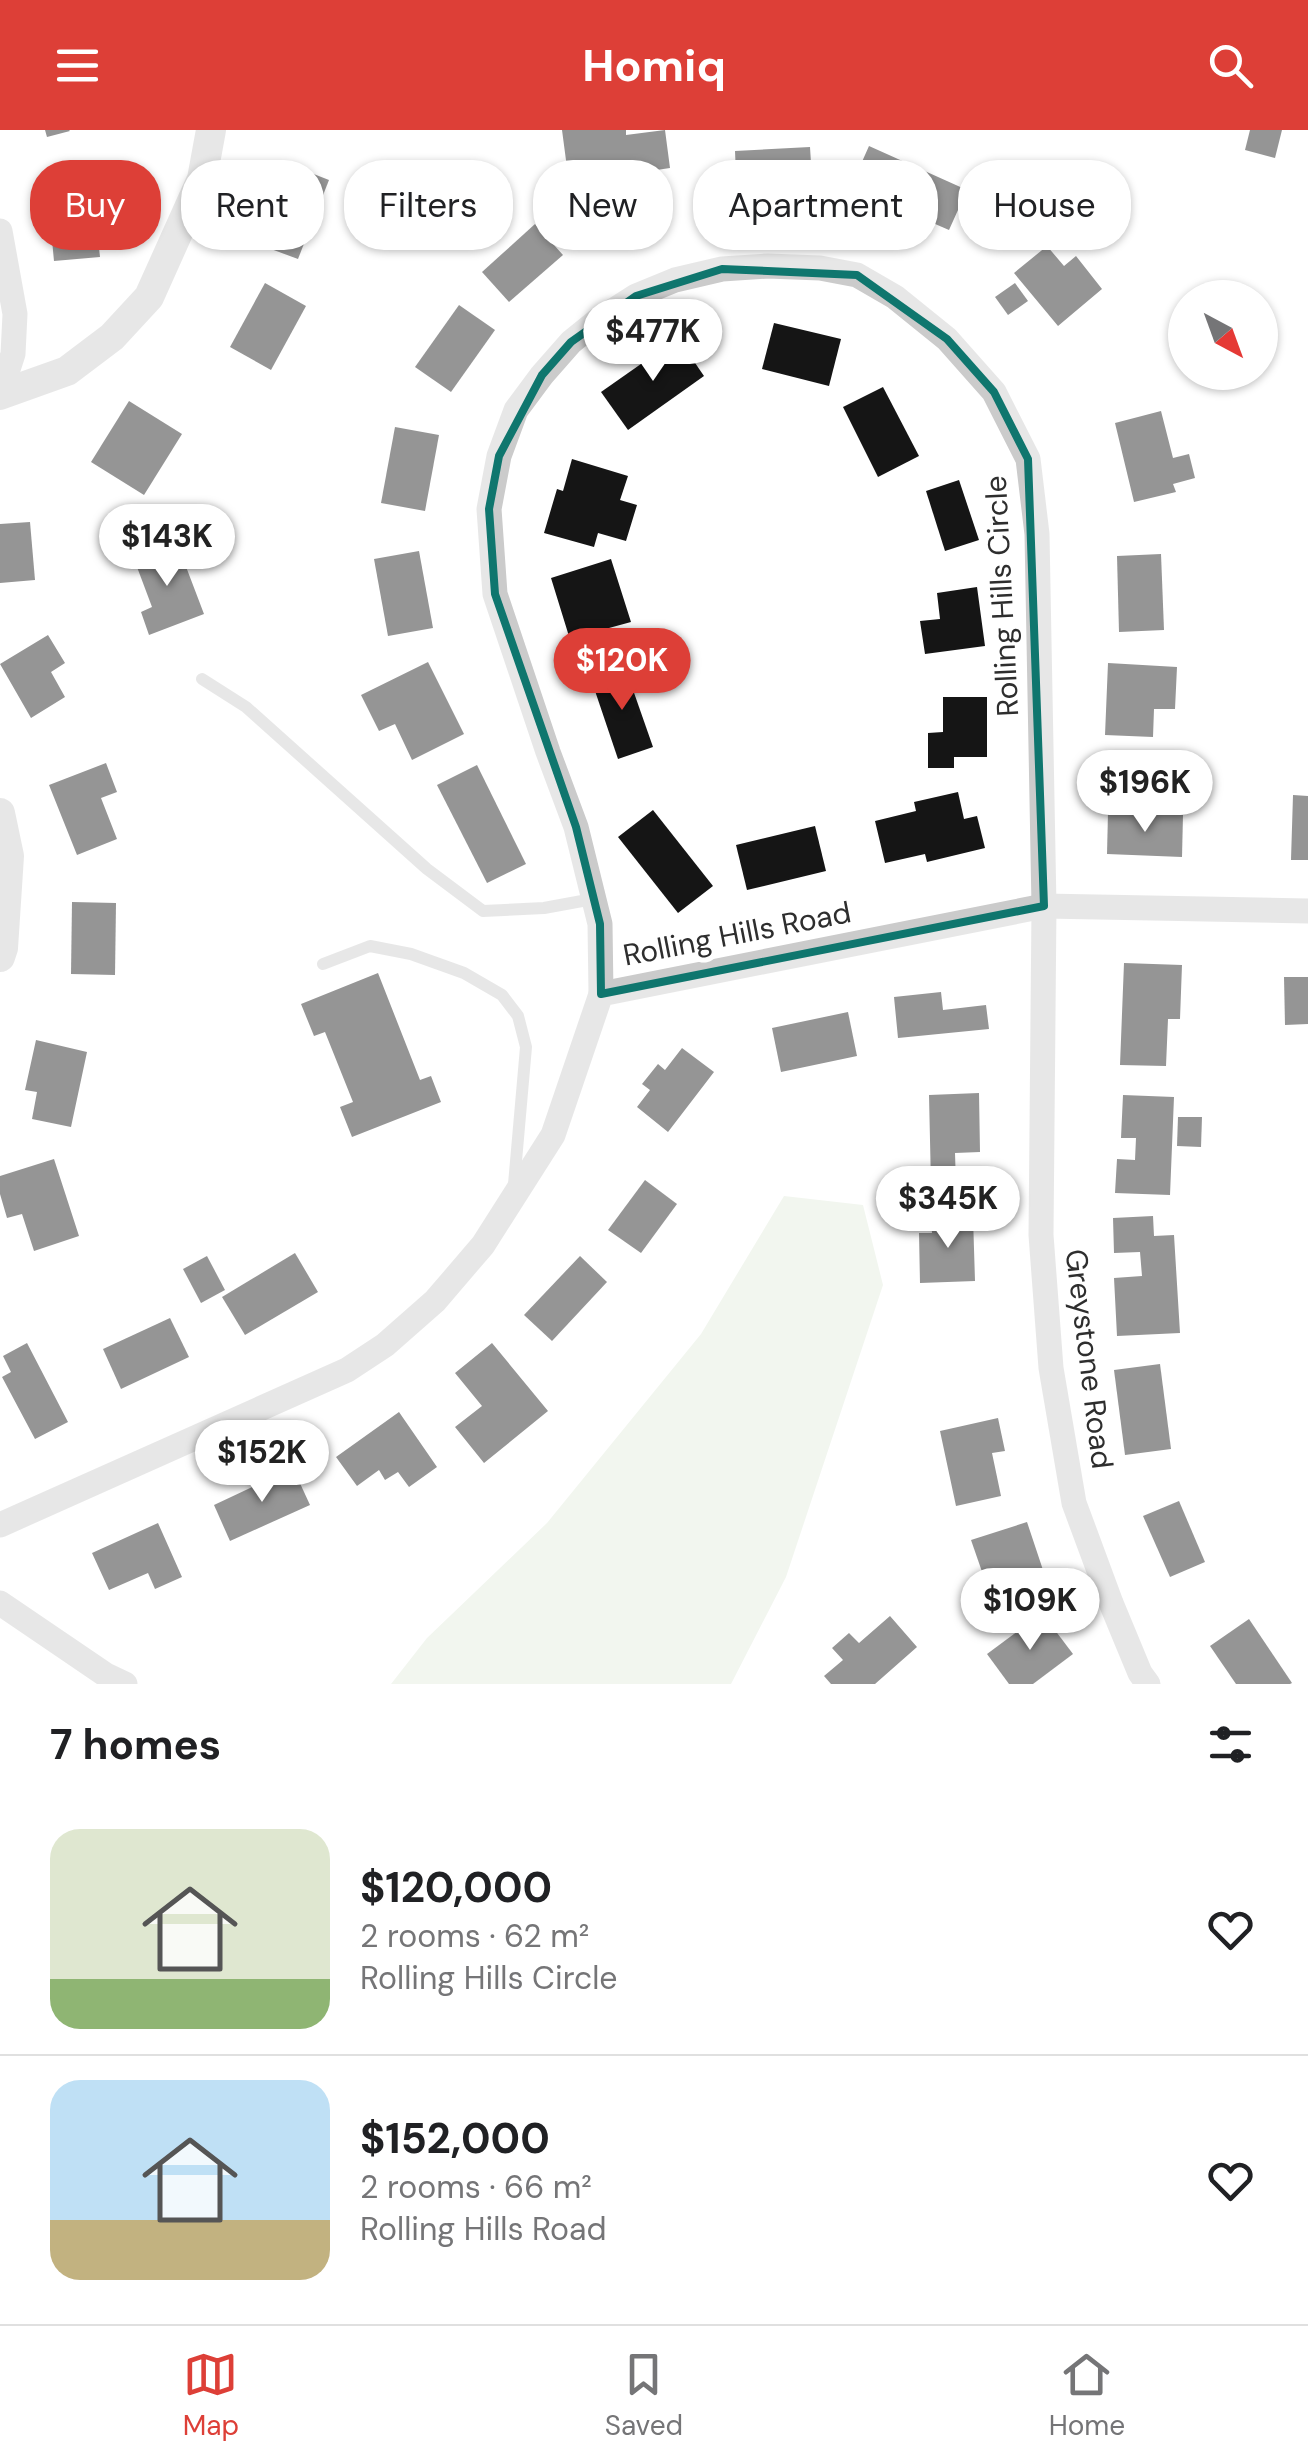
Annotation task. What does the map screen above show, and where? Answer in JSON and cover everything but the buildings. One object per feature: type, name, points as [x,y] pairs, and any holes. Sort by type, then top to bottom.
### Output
[{"type":"street","points":[[0,394],[67,371],[112,337],[150,297],[202,178],[210,130]]},
{"type":"street","points":[[0,231],[15,314],[13,354],[0,394]]},
{"type":"street","name":"Rolling Hills Circle","points":[[601,994],[600,924],[576,827],[495,594],[489,509],[499,456],[516,410],[571,342],[636,296],[675,280],[722,268],[820,268],[857,276],[895,297],[947,339],[994,392],[1028,460],[1037,534],[1044,906]]},
{"type":"street","points":[[0,813],[9,856],[0,957]]},
{"type":"street","name":"Rolling Hills Road","points":[[0,1525],[347,1370],[385,1345],[435,1301],[483,1245],[553,1136],[601,994],[1044,906],[1308,911]]},
{"type":"street","name":"Greystone Road","points":[[1044,906],[1041,1235],[1050,1368],[1074,1504],[1138,1680]]},
{"type":"street","points":[[0,1603],[124,1684]]},
{"type":"lane","points":[[202,679],[246,707],[426,870],[483,911],[544,908],[593,899]]},
{"type":"lane","points":[[323,964],[370,946],[411,954],[464,973],[502,995],[518,1016],[526,1048],[514,1197]]},
{"type":"highlighted area","points":[[722,269],[857,275],[947,339],[994,392],[1028,459],[1044,906],[601,994],[600,924],[576,827],[495,594],[489,509],[499,456],[542,375],[571,342],[636,296]]},
{"type":"green space","points":[[784,1196],[863,1205],[883,1285],[786,1577],[731,1684],[391,1684],[427,1638],[547,1523],[701,1334]]}]
